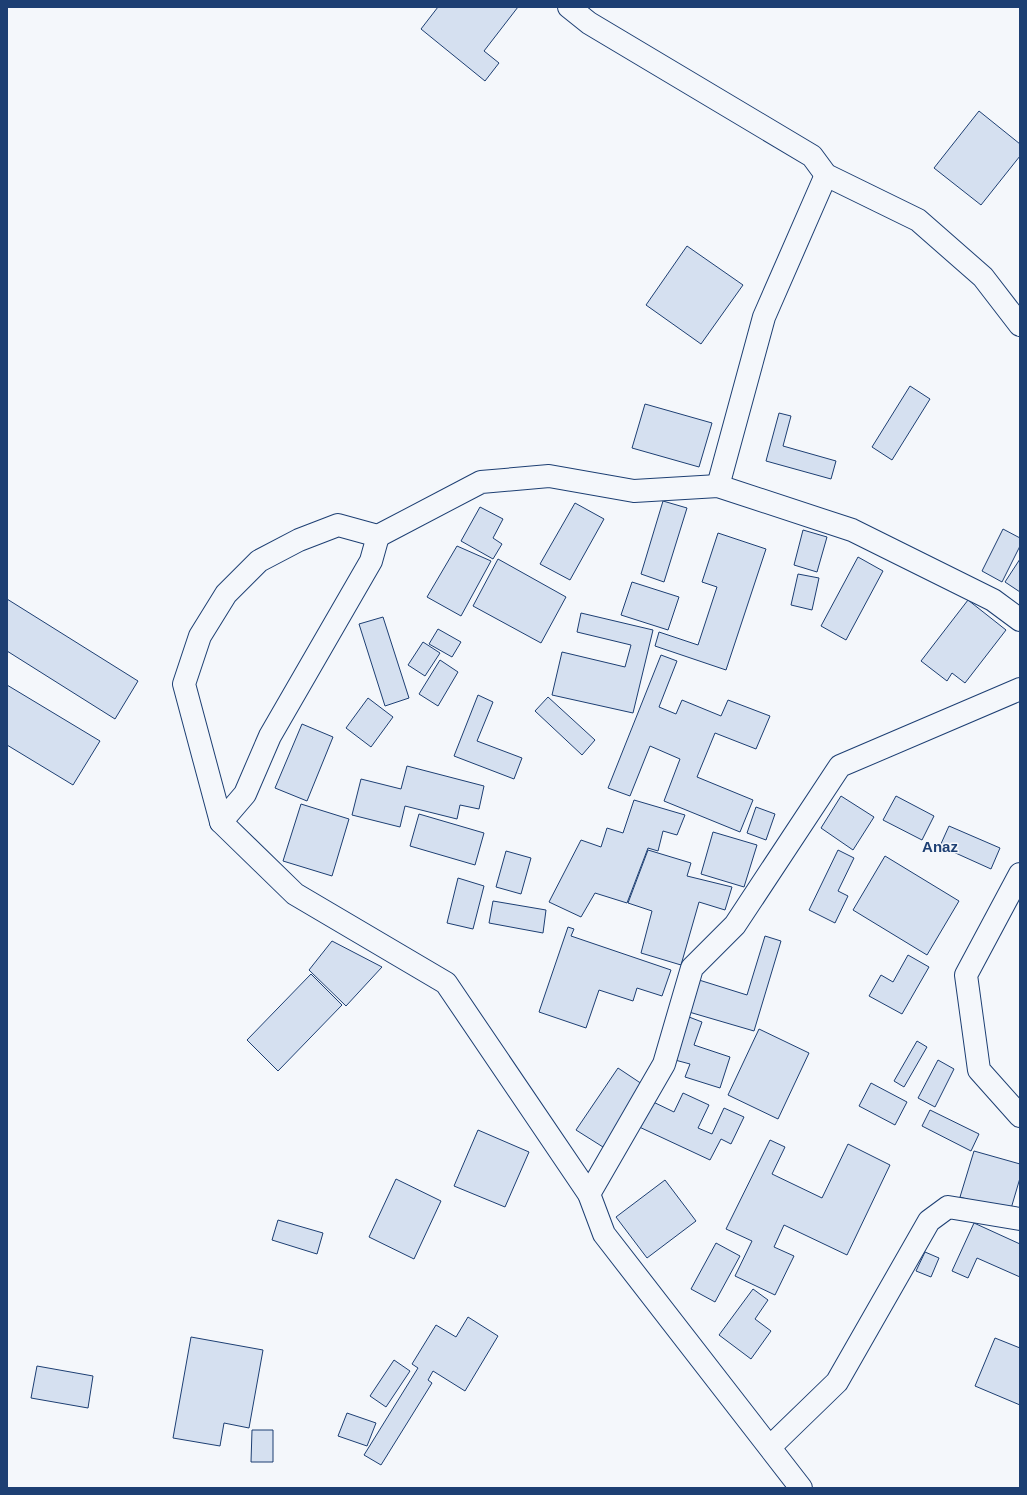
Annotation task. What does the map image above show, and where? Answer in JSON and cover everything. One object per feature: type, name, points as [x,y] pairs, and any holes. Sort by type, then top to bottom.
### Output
[{"type":"street","points":[[569,7],[589,23],[812,156],[826,176],[918,220],[983,276],[1020,326]]},
{"type":"street","points":[[718,486],[764,316],[826,176]]},
{"type":"street","points":[[801,1488],[604,1234],[589,1194],[446,983],[295,894],[221,822],[184,684],[200,636],[226,594],[259,561],[299,540],[338,525],[378,536],[481,482],[549,476],[634,491],[718,486],[852,530],[993,600],[1020,620]]},
{"type":"street","points":[[221,822],[245,794],[270,736],[371,561],[378,536]]},
{"type":"street","points":[[589,1194],[664,1064],[692,968],[735,925],[840,766],[1020,689]]},
{"type":"street","points":[[1020,874],[966,975],[979,1070],[1020,1116]]},
{"type":"street","points":[[770,1447],[837,1382],[929,1221],[948,1207],[1019,1216]]},
{"type":"building","points":[[438,7],[518,7],[484,51],[499,63],[485,81],[421,29]]},
{"type":"building","points":[[979,111],[1020,144],[1020,156],[981,205],[934,168]]},
{"type":"building","points":[[687,246],[743,285],[701,344],[646,305]]},
{"type":"building","points":[[910,386],[930,399],[892,460],[872,447]]},
{"type":"building","points":[[645,404],[712,423],[699,467],[632,448]]},
{"type":"building","points":[[779,413],[791,416],[783,446],[836,461],[831,479],[766,461]]},
{"type":"building","points":[[663,501],[687,508],[664,582],[641,574]]},
{"type":"building","points":[[575,503],[604,519],[570,580],[540,564]]},
{"type":"building","points":[[480,507],[503,519],[493,538],[502,544],[493,559],[461,541]]},
{"type":"building","points":[[1003,529],[1020,538],[1020,546],[1002,582],[982,571]]},
{"type":"building","points":[[803,530],[827,537],[817,572],[794,565]]},
{"type":"building","points":[[718,533],[766,549],[726,670],[655,646],[659,632],[698,645],[717,587],[702,582]]},
{"type":"building","points":[[457,546],[491,561],[461,616],[427,597]]},
{"type":"building","points":[[858,557],[883,571],[846,640],[821,626]]},
{"type":"building","points":[[498,559],[566,597],[541,643],[473,606]]},
{"type":"building","points":[[1020,559],[1020,592],[1005,582]]},
{"type":"building","points":[[798,574],[819,578],[812,610],[791,605]]},
{"type":"building","points":[[632,582],[679,597],[668,630],[621,615]]},
{"type":"building","points":[[7,599],[138,681],[115,719],[7,651]]},
{"type":"building","points":[[968,600],[1006,630],[965,683],[952,673],[947,681],[921,661]]},
{"type":"building","points":[[581,613],[653,630],[633,713],[552,695],[562,652],[625,667],[631,645],[577,632]]},
{"type":"building","points":[[383,617],[409,698],[385,706],[359,624]]},
{"type":"building","points":[[438,629],[461,642],[452,657],[429,644]]},
{"type":"building","points":[[423,642],[440,653],[425,676],[408,665]]},
{"type":"building","points":[[661,655],[677,661],[659,707],[676,714],[682,700],[721,716],[728,700],[770,716],[756,749],[715,733],[697,777],[753,800],[740,832],[664,801],[680,759],[650,746],[630,796],[608,788]]},
{"type":"building","points":[[440,660],[458,672],[438,706],[419,694]]},
{"type":"building","points":[[7,685],[100,741],[73,785],[7,745]]},
{"type":"building","points":[[478,695],[493,702],[477,741],[522,758],[514,779],[454,756]]},
{"type":"building","points":[[548,697],[595,740],[582,755],[535,711]]},
{"type":"building","points":[[368,698],[393,717],[371,747],[346,728]]},
{"type":"building","points":[[302,724],[333,737],[307,801],[275,788]]},
{"type":"building","points":[[407,766],[484,786],[479,809],[460,805],[457,819],[405,806],[400,827],[352,815],[361,779],[401,789]]},
{"type":"building","points":[[841,796],[874,817],[853,850],[821,828]]},
{"type":"building","points":[[896,796],[934,816],[922,840],[883,820]]},
{"type":"building","points":[[634,800],[685,815],[677,835],[663,831],[658,851],[648,848],[627,903],[595,893],[581,917],[549,902],[581,840],[601,847],[607,828],[623,833]]},
{"type":"building","points":[[301,804],[349,819],[332,876],[283,861]]},
{"type":"building","points":[[756,807],[775,814],[766,840],[747,833]]},
{"type":"building","points":[[419,814],[484,833],[475,865],[410,846]]},
{"type":"building","points":[[949,826],[1000,848],[991,869],[940,846]]},
{"type":"building","points":[[713,832],[757,845],[744,887],[701,874]]},
{"type":"building","points":[[648,850],[691,863],[687,876],[732,887],[725,910],[699,902],[681,965],[641,953],[652,911],[628,903]]},
{"type":"building","points":[[838,850],[854,858],[838,891],[848,896],[835,923],[809,910]]},
{"type":"building","points":[[506,851],[531,858],[521,894],[496,887]]},
{"type":"building","points":[[885,856],[959,901],[927,955],[853,910]]},
{"type":"building","points":[[458,878],[484,886],[473,929],[447,923]]},
{"type":"building","points":[[493,901],[546,910],[543,933],[489,923]]},
{"type":"building","points":[[568,927],[574,929],[571,936],[671,970],[662,996],[637,988],[633,1001],[599,990],[586,1028],[539,1012]]},
{"type":"building","points":[[765,936],[781,941],[754,1031],[689,1012],[699,980],[747,995]]},
{"type":"building","points":[[332,941],[382,967],[346,1006],[309,970]]},
{"type":"building","points":[[908,955],[929,967],[902,1014],[869,996],[881,975],[893,982]]},
{"type":"building","points":[[311,974],[342,1005],[278,1071],[247,1040]]},
{"type":"building","points":[[689,1017],[702,1022],[694,1045],[730,1057],[720,1088],[685,1077],[690,1064],[675,1060]]},
{"type":"building","points":[[759,1029],[809,1053],[778,1119],[728,1095]]},
{"type":"building","points":[[917,1041],[927,1047],[904,1087],[894,1081]]},
{"type":"building","points":[[938,1060],[954,1069],[935,1107],[918,1098]]},
{"type":"building","points":[[618,1068],[645,1086],[603,1147],[576,1130]]},
{"type":"building","points":[[871,1083],[907,1102],[895,1125],[859,1106]]},
{"type":"building","points":[[683,1093],[709,1105],[698,1128],[712,1134],[724,1108],[744,1117],[731,1144],[721,1139],[710,1160],[635,1125],[647,1099],[674,1112]]},
{"type":"building","points":[[930,1110],[979,1134],[971,1151],[922,1126]]},
{"type":"building","points":[[478,1130],[529,1152],[505,1207],[454,1186]]},
{"type":"building","points":[[770,1140],[785,1147],[772,1174],[822,1198],[848,1144],[890,1165],[847,1255],[784,1225],[774,1247],[794,1256],[775,1295],[735,1276],[752,1241],[726,1229]]},
{"type":"building","points":[[974,1151],[1020,1164],[1020,1178],[1010,1212],[960,1197]]},
{"type":"building","points":[[396,1179],[441,1201],[414,1259],[369,1237]]},
{"type":"building","points":[[665,1180],[696,1221],[647,1258],[616,1217]]},
{"type":"building","points":[[278,1220],[323,1233],[317,1254],[272,1240]]},
{"type":"building","points":[[974,1223],[1020,1244],[1020,1277],[977,1258],[968,1278],[952,1271]]},
{"type":"building","points":[[716,1243],[740,1256],[715,1302],[691,1289]]},
{"type":"building","points":[[925,1252],[939,1258],[931,1277],[916,1271]]},
{"type":"building","points":[[753,1289],[768,1300],[755,1319],[771,1331],[751,1359],[719,1335]]},
{"type":"building","points":[[468,1317],[498,1336],[465,1391],[433,1371],[428,1380],[432,1383],[381,1465],[364,1455],[418,1368],[412,1364],[436,1325],[456,1337]]},
{"type":"building","points":[[191,1337],[263,1350],[249,1428],[224,1423],[220,1446],[173,1438]]},
{"type":"building","points":[[995,1338],[1020,1348],[1020,1405],[975,1386]]},
{"type":"building","points":[[394,1360],[410,1371],[386,1407],[370,1396]]},
{"type":"building","points":[[37,1366],[93,1376],[88,1408],[31,1398]]},
{"type":"building","points":[[347,1413],[376,1423],[367,1446],[338,1436]]},
{"type":"building","points":[[252,1430],[273,1430],[273,1462],[251,1462]]},
{"type":"district","name":"Anaz","points":[[940,846]]}]
